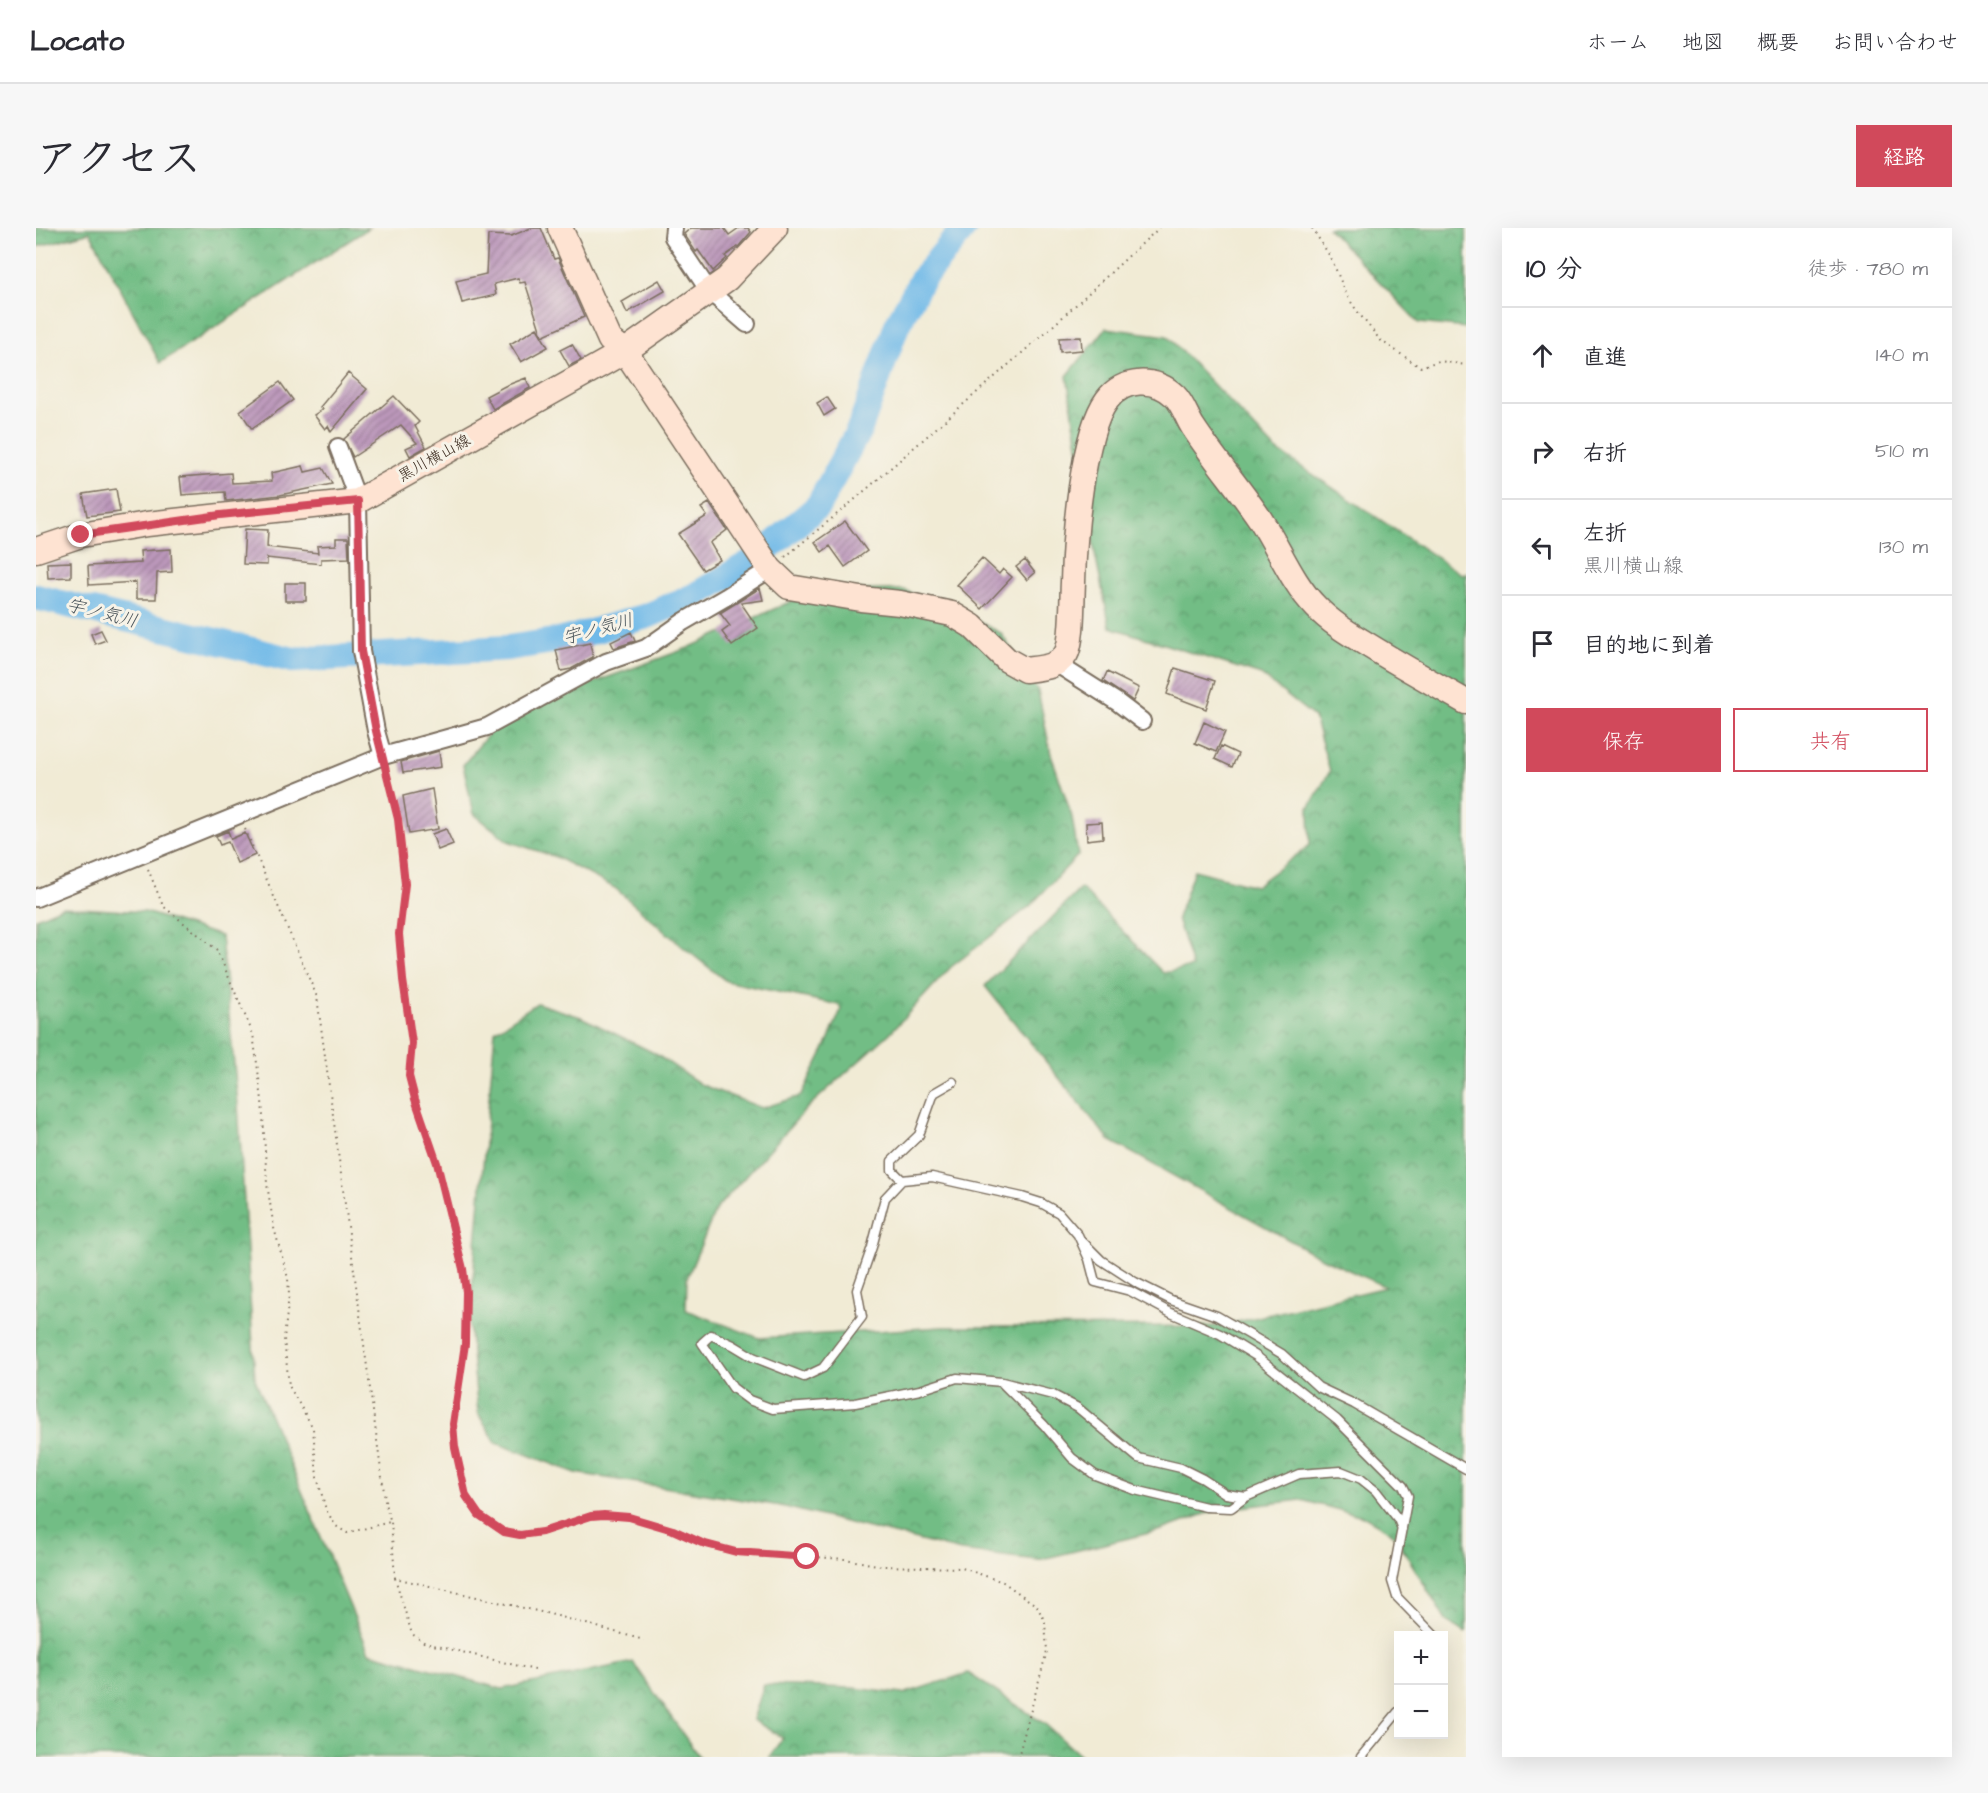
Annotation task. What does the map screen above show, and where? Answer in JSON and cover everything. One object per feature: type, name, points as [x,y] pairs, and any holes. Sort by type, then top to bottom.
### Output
[{"type":"street","points":[[560,228],[610,340],[625,351],[770,569],[789,587],[900,603],[952,614],[972,626],[1007,660],[1025,670],[1057,664],[1067,653],[1072,615],[1075,535],[1092,430],[1108,399],[1119,388],[1135,383],[1155,383],[1175,396],[1194,428],[1261,521],[1299,584],[1316,607],[1373,649],[1466,702]]},
{"type":"street","points":[[674,228],[673,237],[709,291],[747,324]]},
{"type":"street","name":"黒川横山線","points":[[36,550],[81,535],[147,524],[358,501],[625,351],[727,279],[775,228]]},
{"type":"street","points":[[338,447],[358,501],[362,657],[383,756]]},
{"type":"street","points":[[36,898],[383,756],[487,727],[606,662],[646,648],[683,622],[770,569]]},
{"type":"street","points":[[1057,664],[1117,702],[1142,721]]},
{"type":"lane","points":[[902,1180],[892,1170],[892,1161],[920,1135],[933,1093],[953,1082]]},
{"type":"lane","points":[[1246,1497],[1226,1494],[1181,1468],[1138,1458],[1078,1408],[1053,1395],[1002,1382],[957,1378],[920,1390],[855,1403],[773,1409],[749,1400],[733,1388],[702,1343],[711,1335],[753,1357],[804,1377],[823,1368],[862,1317],[858,1290],[885,1198],[902,1180],[932,1177],[1041,1203],[1059,1213],[1078,1235],[1089,1259],[1095,1282],[1130,1291],[1171,1313],[1220,1334],[1256,1356],[1336,1420],[1403,1486],[1408,1496],[1392,1581],[1397,1597],[1431,1631]]},
{"type":"lane","points":[[1081,1240],[1101,1260],[1135,1282],[1171,1300],[1217,1316],[1282,1354],[1318,1387],[1363,1409],[1466,1469]]},
{"type":"lane","points":[[1002,1382],[1072,1458],[1095,1474],[1135,1490],[1206,1507],[1231,1508],[1246,1497],[1299,1474],[1341,1471],[1361,1479],[1376,1491],[1398,1519],[1402,1529]]},
{"type":"lane","points":[[1361,1757],[1394,1718]]},
{"type":"path","points":[[770,569],[853,501],[1159,228]]},
{"type":"path","points":[[1312,228],[1331,258],[1347,296],[1380,340],[1420,367],[1440,361],[1466,365]]},
{"type":"path","points":[[383,756],[388,785],[398,819],[405,884],[399,934],[412,1043],[409,1076],[437,1163],[463,1269],[466,1292],[465,1344],[453,1424],[455,1447],[466,1496],[479,1515],[504,1532],[520,1535],[542,1532],[591,1516],[629,1517],[673,1530],[702,1543],[736,1552],[845,1559],[882,1566],[962,1568],[1003,1582],[1036,1606],[1044,1622],[1047,1652],[1018,1757]]},
{"type":"path","points":[[240,815],[317,997],[386,1507],[391,1522],[395,1578],[412,1634],[425,1643],[539,1671]]},
{"type":"path","points":[[142,855],[163,906],[217,950],[253,1034],[262,1100],[267,1184],[274,1228],[288,1278],[289,1295],[284,1339],[289,1386],[313,1428],[317,1477],[326,1510],[336,1526],[347,1533],[391,1522]]},
{"type":"path","points":[[395,1578],[554,1615],[644,1640]]},
{"type":"green space","points":[[36,228],[369,228],[160,363],[90,232],[36,247]]},
{"type":"green space","points":[[1328,228],[1466,228],[1466,328],[1419,323]]},
{"type":"green space","points":[[1106,328],[1167,336],[1275,449],[1461,574],[1466,573],[1466,1633],[1446,1621],[1394,1534],[1363,1516],[1301,1500],[1216,1510],[1162,1530],[1038,1560],[961,1551],[781,1506],[576,1473],[496,1443],[478,1413],[469,1323],[495,1031],[537,1003],[581,1017],[654,1053],[702,1085],[762,1108],[801,1096],[841,1010],[839,1005],[726,981],[615,888],[556,857],[508,841],[474,814],[463,765],[495,726],[562,694],[688,648],[816,590],[904,590],[960,612],[1001,633],[1038,691],[1051,754],[1072,817],[1078,855],[1030,906],[951,967],[889,1034],[808,1107],[716,1209],[687,1278],[686,1310],[759,1338],[943,1327],[1220,1326],[1386,1287],[1320,1257],[1109,1140],[985,986],[1081,888],[1163,973],[1192,967],[1177,918],[1194,870],[1255,886],[1310,845],[1309,808],[1330,771],[1314,717],[1261,675],[1110,627],[1095,554],[1067,376]]},
{"type":"green space","points":[[62,907],[145,912],[221,936],[238,1104],[255,1379],[369,1652],[502,1689],[633,1662],[699,1757],[36,1757],[36,918]]},
{"type":"green space","points":[[968,1673],[1045,1724],[1082,1757],[769,1757],[783,1738],[753,1720],[764,1685],[853,1688],[903,1694]]},
{"type":"building","points":[[531,228],[541,228],[554,259],[558,258],[584,317],[542,336],[525,282],[520,283],[518,278],[494,284],[496,295],[462,303],[456,281],[486,274],[488,235],[511,236]]},
{"type":"building","points":[[691,228],[724,228],[729,235],[739,228],[748,228],[751,232],[739,246],[725,256],[727,258],[713,271],[684,234]]},
{"type":"building","points":[[659,280],[665,291],[627,313],[622,302]]},
{"type":"building","points":[[537,328],[548,347],[521,362],[510,344]]},
{"type":"building","points":[[1081,337],[1082,350],[1060,352],[1059,338]]},
{"type":"building","points":[[572,344],[581,360],[569,366],[560,350]]},
{"type":"building","points":[[348,373],[367,389],[331,432],[328,426],[325,429],[314,415],[323,409],[320,407]]},
{"type":"building","points":[[526,378],[530,388],[493,409],[486,396]]},
{"type":"building","points":[[280,382],[293,400],[252,429],[240,411]]},
{"type":"building","points":[[394,396],[419,422],[415,426],[426,447],[410,456],[406,448],[417,443],[401,425],[353,457],[344,439]]},
{"type":"building","points":[[827,397],[835,409],[824,416],[817,403]]},
{"type":"building","points":[[303,466],[305,472],[323,468],[332,484],[280,495],[226,501],[225,492],[182,495],[180,477],[231,473],[232,483],[272,481],[271,473]]},
{"type":"building","points":[[116,489],[120,512],[87,516],[83,494]]},
{"type":"building","points":[[709,503],[727,530],[710,543],[720,560],[703,570],[678,534],[707,516],[701,508]]},
{"type":"building","points":[[845,521],[867,551],[845,567],[830,546],[822,552],[815,542]]},
{"type":"building","points":[[245,529],[268,530],[267,547],[318,553],[317,546],[336,545],[336,538],[348,538],[349,558],[321,559],[321,564],[267,558],[267,565],[243,564]]},
{"type":"building","points":[[171,549],[172,572],[157,573],[156,599],[136,599],[136,582],[89,585],[88,566],[141,563],[140,551]]},
{"type":"building","points":[[982,558],[999,574],[1003,569],[1012,577],[982,609],[957,585]]},
{"type":"building","points":[[1025,560],[1035,573],[1027,580],[1016,567]]},
{"type":"building","points":[[71,562],[71,577],[48,578],[47,563]]},
{"type":"building","points":[[285,583],[306,583],[306,601],[285,601]]},
{"type":"building","points":[[760,588],[763,600],[741,603],[758,628],[732,646],[722,632],[730,626],[720,613]]},
{"type":"building","points":[[101,630],[106,640],[95,644],[91,634]]},
{"type":"building","points":[[631,632],[635,641],[614,648],[611,642]]},
{"type":"building","points":[[590,643],[593,657],[571,669],[561,671],[556,650]]},
{"type":"building","points":[[1175,668],[1215,681],[1206,709],[1167,694]]},
{"type":"building","points":[[1107,672],[1139,688],[1133,701],[1103,681]]},
{"type":"building","points":[[1204,722],[1225,732],[1216,752],[1195,743]]},
{"type":"building","points":[[1221,746],[1238,754],[1232,767],[1215,759]]},
{"type":"building","points":[[439,751],[441,767],[403,773],[401,762]]},
{"type":"building","points":[[432,789],[438,829],[409,834],[403,796]]},
{"type":"building","points":[[1102,822],[1103,838],[1087,840],[1086,823]]},
{"type":"building","points":[[446,829],[453,844],[438,850],[432,834]]},
{"type":"building","points":[[228,831],[231,839],[245,833],[255,855],[237,863],[228,842],[220,845],[216,836]]},
{"type":"waterway","name":"宇ノ気川","points":[[36,597],[293,660],[508,648],[566,639],[647,616],[694,596],[756,559],[818,506],[860,428],[897,325],[922,279],[964,228]]},
{"type":"route","points":[[81,535],[220,515],[358,501],[361,651],[376,731],[398,819],[405,884],[399,934],[412,1043],[409,1076],[437,1163],[463,1269],[466,1292],[465,1344],[453,1424],[455,1447],[466,1496],[479,1515],[504,1532],[520,1535],[542,1532],[591,1516],[604,1515],[629,1517],[673,1530],[702,1543],[736,1552],[807,1557]]}]
